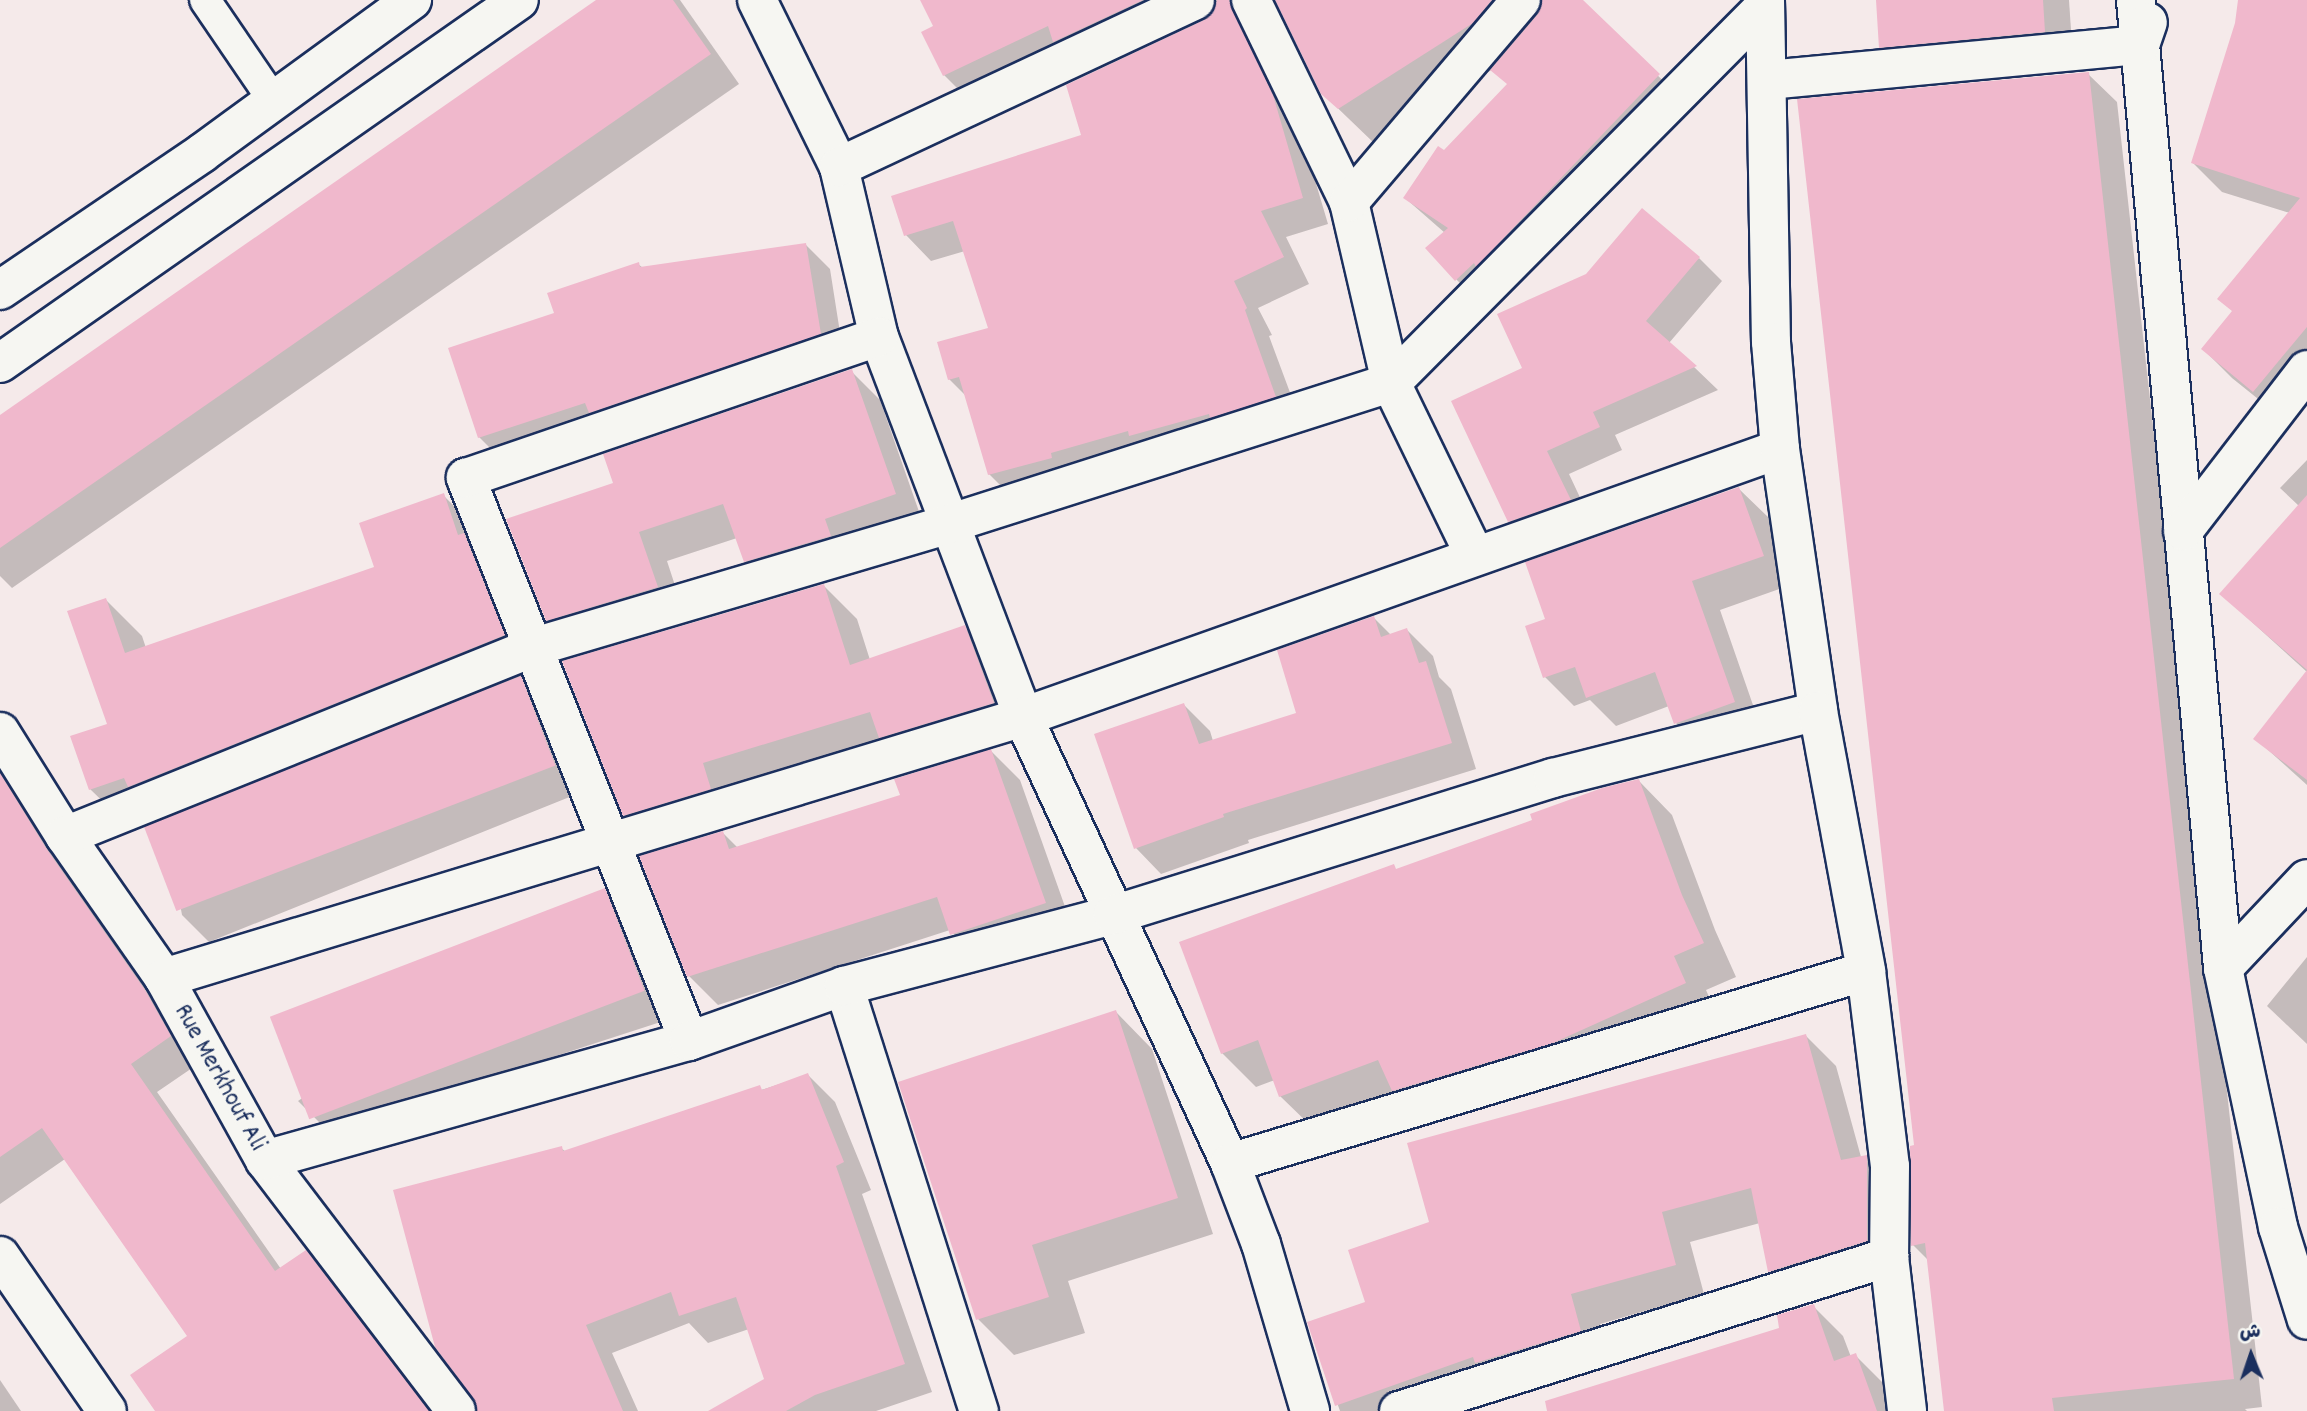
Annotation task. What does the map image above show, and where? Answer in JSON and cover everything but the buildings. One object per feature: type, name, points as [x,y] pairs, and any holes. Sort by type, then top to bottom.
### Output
[{"type":"street","points":[[0,363],[519,0]]},
{"type":"street","points":[[757,0],[839,167],[879,337],[1023,717],[1230,1163],[1261,1244],[1310,1411]]},
{"type":"street","points":[[839,167],[1195,0]]},
{"type":"street","points":[[1251,0],[1349,202],[1391,383],[1475,556]]},
{"type":"street","points":[[1349,202],[1521,0]]},
{"type":"street","points":[[2136,0],[2223,968],[2278,1227],[2307,1320]]},
{"type":"street","points":[[2140,45],[2155,0]]},
{"type":"street","points":[[1765,3],[1771,342],[1780,449],[1818,711],[1866,971],[1890,1166],[1889,1257],[1907,1411]]},
{"type":"street","points":[[65,836],[534,647],[948,524],[1391,383],[1765,3]]},
{"type":"street","points":[[0,290],[274,100],[398,4]]},
{"type":"street","points":[[1768,80],[2140,45]]},
{"type":"street","points":[[689,1041],[466,478],[879,337]]},
{"type":"street","points":[[2183,531],[2307,370]]},
{"type":"street","points":[[164,978],[609,840],[1023,717],[1780,449]]},
{"type":"street","points":[[265,1160],[689,1041],[844,986],[1113,915],[1553,778],[1818,711]]},
{"type":"street","name":"Rue Merkhouf Ali","points":[[0,732],[65,836],[164,978],[265,1160],[456,1411]]},
{"type":"street","points":[[2223,968],[2307,879]]},
{"type":"street","points":[[1230,1163],[1866,971]]},
{"type":"street","points":[[844,986],[978,1411]]},
{"type":"street","points":[[0,1256],[107,1411]]},
{"type":"street","points":[[1399,1411],[1889,1257]]},
{"type":"lane","points":[[205,0],[274,100]]}]
